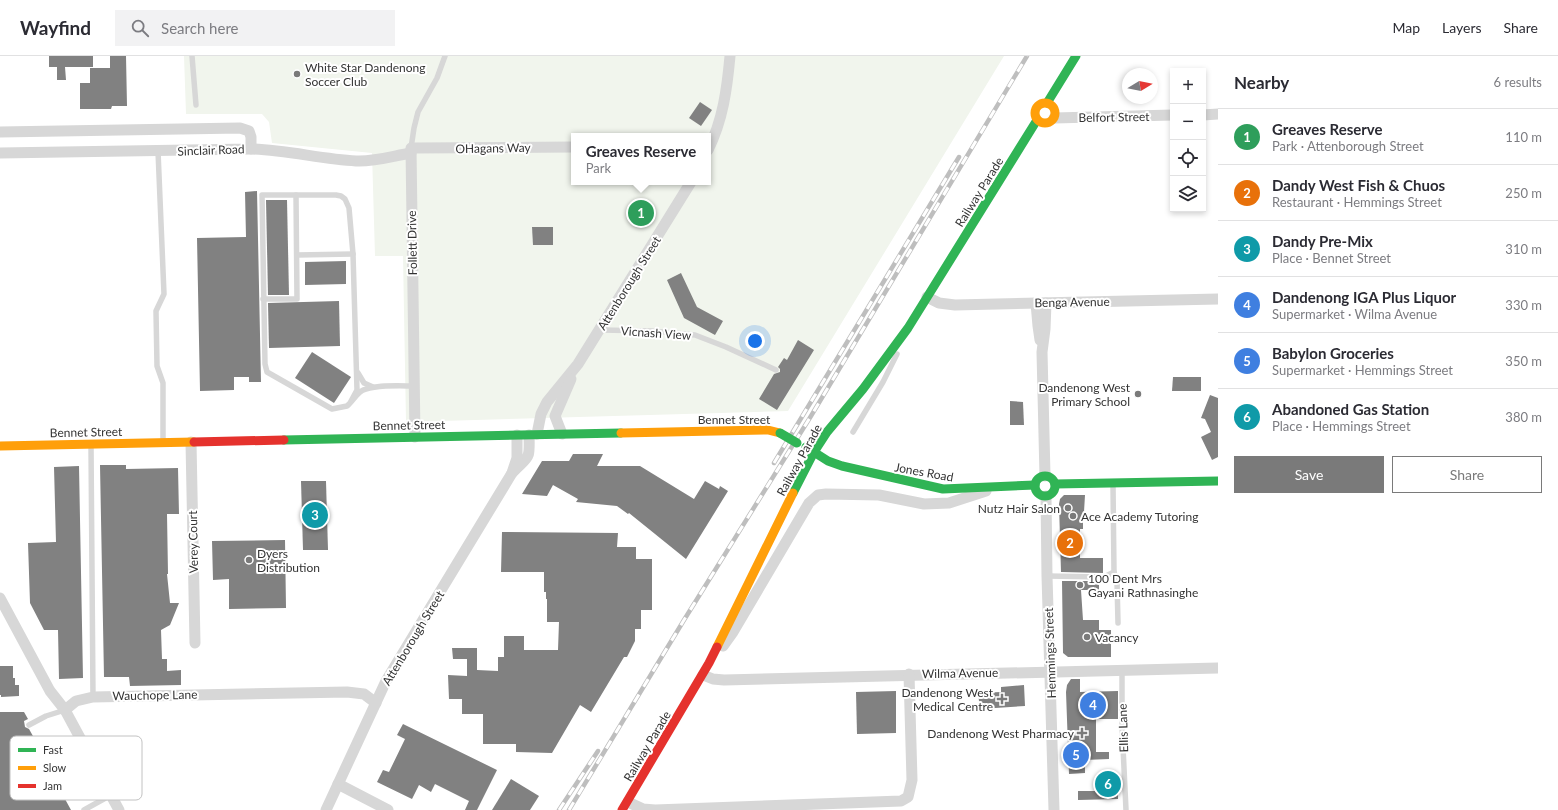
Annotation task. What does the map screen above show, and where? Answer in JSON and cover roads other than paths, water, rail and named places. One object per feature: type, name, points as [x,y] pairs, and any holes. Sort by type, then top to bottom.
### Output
[{"type":"main road","points":[[1047,103],[1054,109],[1054,118],[1053,121],[1043,124],[1035,115],[1036,108],[1041,104],[1047,103],[1076,56]]},
{"type":"main road","name":"Railway Parade","points":[[625,806],[703,675],[814,452],[827,432],[890,354],[928,297],[1038,120]]},
{"type":"main road","name":"Bennet Street","points":[[0,446],[768,430],[780,433],[814,452]]},
{"type":"main road","name":"Jones Road","points":[[814,452],[828,461],[842,466],[936,488],[952,490],[1035,485]]},
{"type":"main road","points":[[1045,476],[1052,478],[1055,484],[1052,494],[1046,496],[1040,495],[1037,492],[1035,485],[1038,478],[1045,476]]},
{"type":"main road","points":[[1055,484],[1218,481]]},
{"type":"street","points":[[711,142],[720,121],[726,96],[730,56]]},
{"type":"street","points":[[1206,115],[1218,114]]},
{"type":"street","name":"Belfort Street","points":[[1054,118],[1170,115]]},
{"type":"street","name":"Sinclair Road","points":[[0,132],[240,128],[246,129],[250,133],[251,149],[0,154]]},
{"type":"street","name":"OHagans Way","points":[[251,149],[271,150],[355,161],[370,160],[411,150],[571,147]]},
{"type":"street","name":"Follett Drive","points":[[411,150],[415,437]]},
{"type":"street","name":"Attenborough Street","points":[[512,473],[525,462],[529,456],[533,434],[542,410],[578,364],[601,330],[689,185]]},
{"type":"street","name":"Benga Avenue","points":[[928,297],[939,303],[950,305],[1218,299]]},
{"type":"street","points":[[1041,303],[1038,326],[1042,352],[1045,476]]},
{"type":"street","name":"Attenborough Street","points":[[562,434],[555,416],[578,364]]},
{"type":"street","name":"Attenborough Street","points":[[326,810],[386,682],[512,473],[517,458],[517,435]]},
{"type":"street","name":"Verey Court","points":[[191,442],[195,643]]},
{"type":"street","points":[[709,663],[733,632],[809,503],[816,496],[826,494],[879,495],[924,504],[949,503],[994,488]]},
{"type":"street","name":"Hemmings Street","points":[[1046,496],[1054,810]]},
{"type":"street","points":[[0,598],[50,691],[65,710],[79,736]]},
{"type":"street","name":"Wilma Avenue","points":[[703,675],[713,679],[724,680],[909,674],[1218,668]]},
{"type":"street","points":[[625,806],[655,810],[901,801],[908,797],[912,780],[909,674]]},
{"type":"street","name":"Wauchope Lane","points":[[65,710],[79,699],[93,696],[347,692],[364,694],[376,703]]},
{"type":"street","points":[[338,784],[388,810]]},
{"type":"street","points":[[113,800],[119,810]]},
{"type":"lane","points":[[192,56],[196,105]]},
{"type":"lane","name":"Follett Drive","points":[[411,150],[418,112],[437,78],[445,56]]},
{"type":"lane","points":[[158,151],[164,294],[156,311],[157,366],[163,383],[163,443]]},
{"type":"lane","points":[[350,403],[357,392],[357,369],[353,254],[349,208],[345,199],[336,195],[262,195],[263,299],[265,364],[267,372],[292,385],[329,408],[342,408],[350,403],[360,391],[365,389],[377,387],[414,386]]},
{"type":"lane","points":[[263,299],[298,299],[296,195]]},
{"type":"lane","points":[[297,254],[353,254]]},
{"type":"lane","points":[[853,432],[887,375],[915,316]]},
{"type":"lane","name":"Vicnash View","points":[[601,330],[652,331],[695,335],[726,347],[776,370]]},
{"type":"lane","points":[[357,369],[364,383],[369,386],[377,387]]},
{"type":"lane","points":[[91,444],[93,696]]},
{"type":"lane","points":[[1113,483],[1114,572],[1117,582],[1118,623]]},
{"type":"lane","points":[[1047,576],[1104,577],[1114,572]]},
{"type":"lane","name":"Ellis Lane","points":[[1122,669],[1122,726],[1126,810]]},
{"type":"lane","points":[[29,725],[46,716],[65,710]]},
{"type":"lane","points":[[84,810],[103,800]]},
{"type":"railway","points":[[569,810],[684,620],[811,416],[1027,56]]},
{"type":"railway","points":[[774,463],[959,157]]},
{"type":"railway","points":[[559,810],[598,751]]},
{"type":"place","name":"White Star Dandenong Soccer Club","points":[[297,74]]},
{"type":"place","name":"Greaves Reserve","points":[[641,213]]},
{"type":"place","name":"Dandenong West Primary School","points":[[1138,394]]},
{"type":"place","name":"Nutz Hair Salon","points":[[1068,508]]},
{"type":"place","name":"Dandy Pre-Mix","points":[[315,515]]},
{"type":"place","name":"Ace Academy Tutoring","points":[[1073,516]]},
{"type":"place","name":"Dandy West Fish & Chuos","points":[[1070,543]]},
{"type":"place","name":"Dyers Distribution","points":[[249,560]]},
{"type":"place","name":"100 Dent Mrs Gayani Rathnasinghe","points":[[1080,585]]},
{"type":"place","name":"Vacancy","points":[[1087,637]]},
{"type":"place","name":"Dandenong West Medical Centre","points":[[1002,699]]},
{"type":"place","name":"Dandenong IGA Plus Liquor","points":[[1093,705]]},
{"type":"place","name":"Dandenong West Pharmacy","points":[[1082,733]]},
{"type":"place","name":"Babylon Groceries","points":[[1076,755]]},
{"type":"place","name":"Abandoned Gas Station","points":[[1108,784]]}]
